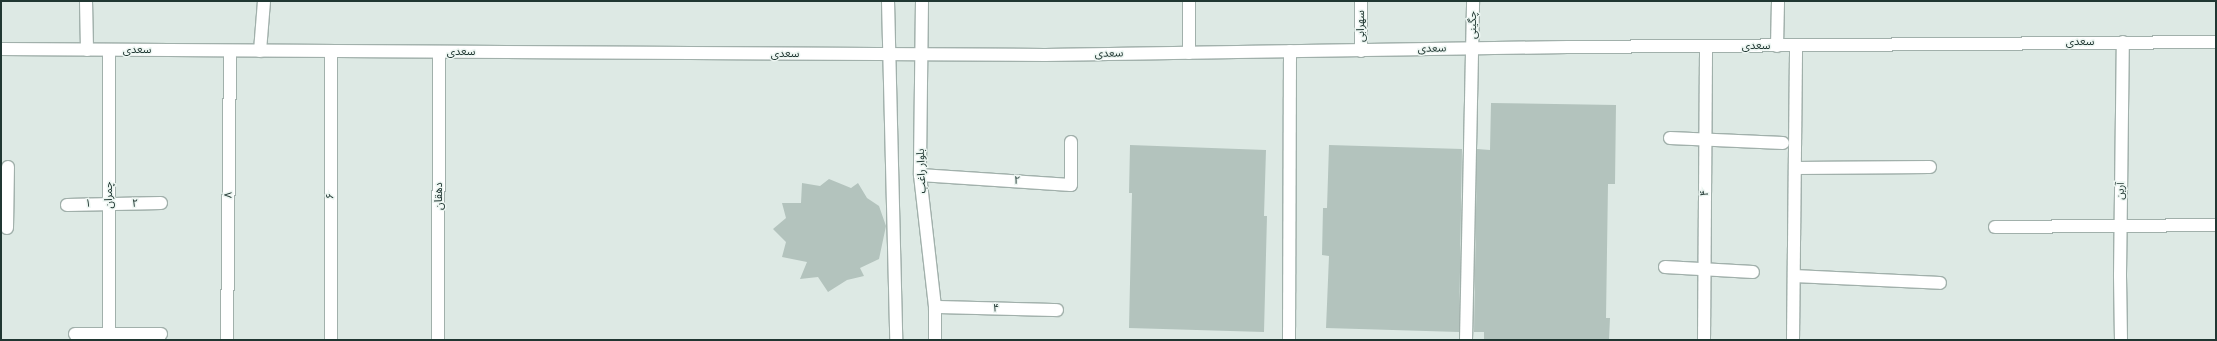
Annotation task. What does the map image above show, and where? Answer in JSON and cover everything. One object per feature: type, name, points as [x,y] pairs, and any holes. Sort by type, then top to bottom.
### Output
[{"type":"street","points":[[86,1],[87,50]]},
{"type":"street","points":[[260,51],[264,1]]},
{"type":"street","points":[[888,1],[896,340]]},
{"type":"street","name":"بلوار راغب","points":[[922,1],[920,175],[935,307],[934,340]]},
{"type":"street","points":[[1189,1],[1189,53]]},
{"type":"street","name":"سهرابی","points":[[1361,1],[1361,50]]},
{"type":"street","name":"چگینی","points":[[1466,340],[1473,1]]},
{"type":"street","points":[[1777,46],[1778,1]]},
{"type":"street","name":"آرین","points":[[2121,340],[2120,226],[2123,42]]},
{"type":"street","name":"سعدی","points":[[1,49],[921,55],[1796,45],[2216,42]]},
{"type":"street","points":[[1793,340],[1796,45]]},
{"type":"street","name":"۴","points":[[1704,340],[1706,46]]},
{"type":"street","name":"چمران","points":[[109,50],[109,338]]},
{"type":"street","name":"۸","points":[[228,340],[230,51]]},
{"type":"street","name":"۶","points":[[330,340],[331,51]]},
{"type":"street","points":[[1289,340],[1290,51]]},
{"type":"street","name":"دهقان","points":[[438,340],[439,52]]},
{"type":"street","points":[[1670,138],[1783,142]]},
{"type":"street","name":"۲","points":[[920,175],[1071,185],[1071,142]]},
{"type":"street","points":[[1795,168],[1930,166]]},
{"type":"street","points":[[7,228],[4,201],[8,168]]},
{"type":"street","name":"۲","points":[[109,204],[161,203]]},
{"type":"street","name":"۱","points":[[67,205],[109,204]]},
{"type":"street","points":[[1995,227],[2216,225]]},
{"type":"street","points":[[1665,267],[1753,272]]},
{"type":"street","points":[[1794,276],[1940,282]]},
{"type":"street","name":"۴","points":[[935,307],[1057,310]]},
{"type":"street","points":[[75,334],[109,338],[161,334]]},
{"type":"building","points":[[1491,103],[1616,105],[1615,184],[1608,184],[1606,318],[1610,318],[1609,340],[1484,340],[1484,332],[1474,332],[1477,149],[1490,150]]},
{"type":"building","points":[[1130,145],[1266,150],[1264,216],[1267,216],[1264,332],[1129,328],[1132,193],[1129,193]]},
{"type":"building","points":[[1329,145],[1462,149],[1459,332],[1326,328],[1329,256],[1322,255],[1323,208],[1327,208]]},
{"type":"building","points":[[829,179],[851,188],[858,183],[867,198],[879,206],[886,226],[879,259],[860,268],[864,276],[847,280],[828,292],[818,277],[800,279],[807,262],[782,257],[786,242],[773,229],[786,218],[782,203],[801,203],[802,183],[820,186]]}]
